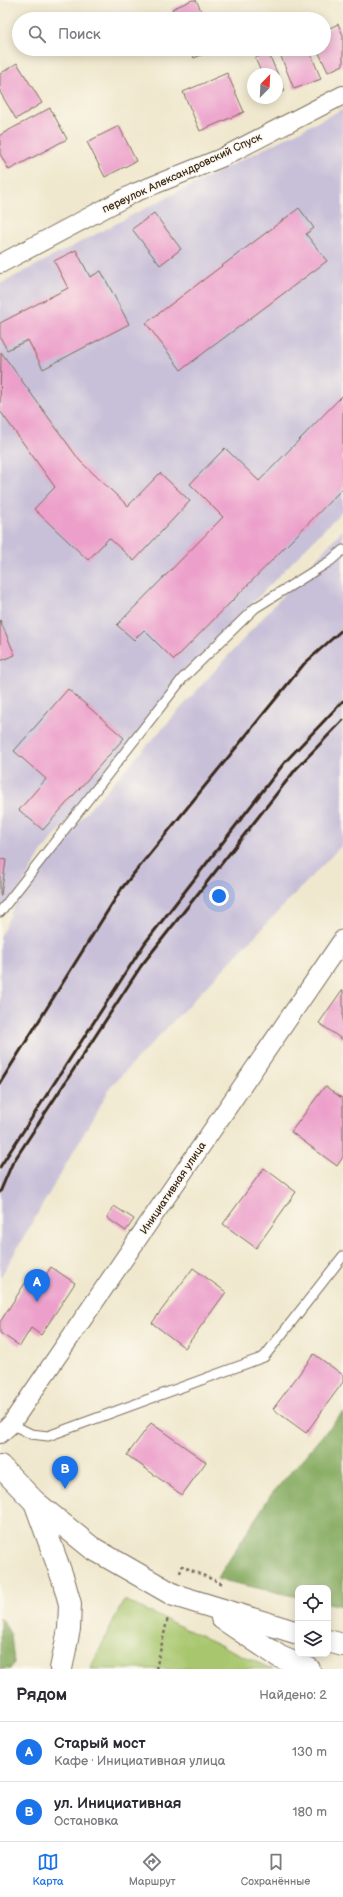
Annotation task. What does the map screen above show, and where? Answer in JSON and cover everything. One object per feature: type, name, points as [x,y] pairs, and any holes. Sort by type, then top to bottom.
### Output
[{"type":"street","name":"переулок Александровский Спуск","points":[[0,264],[134,193],[221,158],[343,95]]},
{"type":"street","name":"Инициативная улица","points":[[6,1429],[343,939]]},
{"type":"street","points":[[0,1466],[36,1502],[92,1548],[174,1595],[205,1606],[295,1632]]},
{"type":"street","points":[[36,1502],[63,1579],[70,1604],[69,1630],[61,1669]]},
{"type":"street","points":[[205,1606],[280,1657],[309,1669]]},
{"type":"street","points":[[331,1642],[343,1645]]},
{"type":"lane","points":[[0,912],[183,678],[255,608],[330,561],[343,550]]},
{"type":"lane","points":[[6,1429],[48,1436],[264,1357],[343,1256]]},
{"type":"shaded area","points":[[343,109],[343,510],[219,637],[41,853],[6,912],[0,916],[0,284],[146,208]]},
{"type":"shaded area","points":[[343,529],[343,844],[112,1085],[0,1278],[0,937],[27,878]]},
{"type":"green space","points":[[343,1412],[343,1606],[331,1604],[331,1585],[295,1585],[295,1596],[217,1579],[270,1496]]},
{"type":"green space","points":[[124,1600],[265,1666],[273,1669],[90,1669]]},
{"type":"green space","points":[[0,1617],[11,1635],[14,1663],[10,1669],[0,1669]]},
{"type":"building","points":[[192,0],[196,0],[202,12],[173,12],[172,9]]},
{"type":"building","points":[[338,24],[343,35],[343,65],[328,72],[320,56],[331,56],[331,28]]},
{"type":"building","points":[[259,56],[270,56],[275,68],[259,68],[255,58]]},
{"type":"building","points":[[281,56],[312,56],[321,79],[294,89]]},
{"type":"building","points":[[17,63],[42,103],[16,119],[0,92],[0,74]]},
{"type":"building","points":[[227,73],[244,112],[200,131],[183,92]]},
{"type":"building","points":[[50,108],[67,139],[9,170],[0,154],[0,135]]},
{"type":"building","points":[[119,126],[136,161],[105,177],[87,142]]},
{"type":"building","points":[[299,208],[314,228],[306,234],[327,261],[181,370],[146,323]]},
{"type":"building","points":[[154,213],[181,249],[160,265],[132,229]]},
{"type":"building","points":[[76,250],[90,277],[101,271],[129,324],[43,369],[28,340],[7,350],[0,337],[0,323],[68,288],[54,261]]},
{"type":"building","points":[[1,352],[80,461],[128,506],[160,473],[190,501],[134,561],[109,538],[88,560],[34,509],[55,487],[0,411]]},
{"type":"building","points":[[343,395],[343,488],[174,660],[144,630],[134,640],[117,625],[223,517],[190,484],[225,448],[259,481]]},
{"type":"building","points":[[0,620],[15,655],[0,661]]},
{"type":"building","points":[[68,689],[124,738],[43,830],[19,810],[46,779],[14,751]]},
{"type":"building","points":[[0,859],[6,860],[1,895],[0,895]]},
{"type":"building","points":[[343,990],[343,1040],[319,1023]]},
{"type":"building","points":[[325,1086],[343,1099],[343,1157],[337,1166],[291,1132]]},
{"type":"building","points":[[264,1168],[296,1192],[256,1248],[223,1224]]},
{"type":"building","points":[[114,1206],[134,1219],[126,1231],[107,1218]]},
{"type":"building","points":[[51,1267],[75,1283],[41,1335],[31,1328],[20,1346],[0,1333],[0,1322],[33,1271],[44,1278]]},
{"type":"building","points":[[193,1268],[226,1292],[185,1348],[152,1323]]},
{"type":"building","points":[[314,1354],[343,1375],[343,1382],[306,1433],[273,1409]]},
{"type":"building","points":[[151,1423],[206,1462],[182,1495],[127,1455]]},
{"type":"railway","points":[[0,1083],[122,888],[304,664],[343,629]]},
{"type":"railway","points":[[0,1167],[145,943],[285,762],[343,701]]},
{"type":"railway","points":[[0,1192],[12,1164],[141,966],[296,769],[343,720]]},
{"type":"place","name":"Старый мост","points":[[37,1302]]},
{"type":"place","name":"ул. Инициативная","points":[[65,1489]]}]
